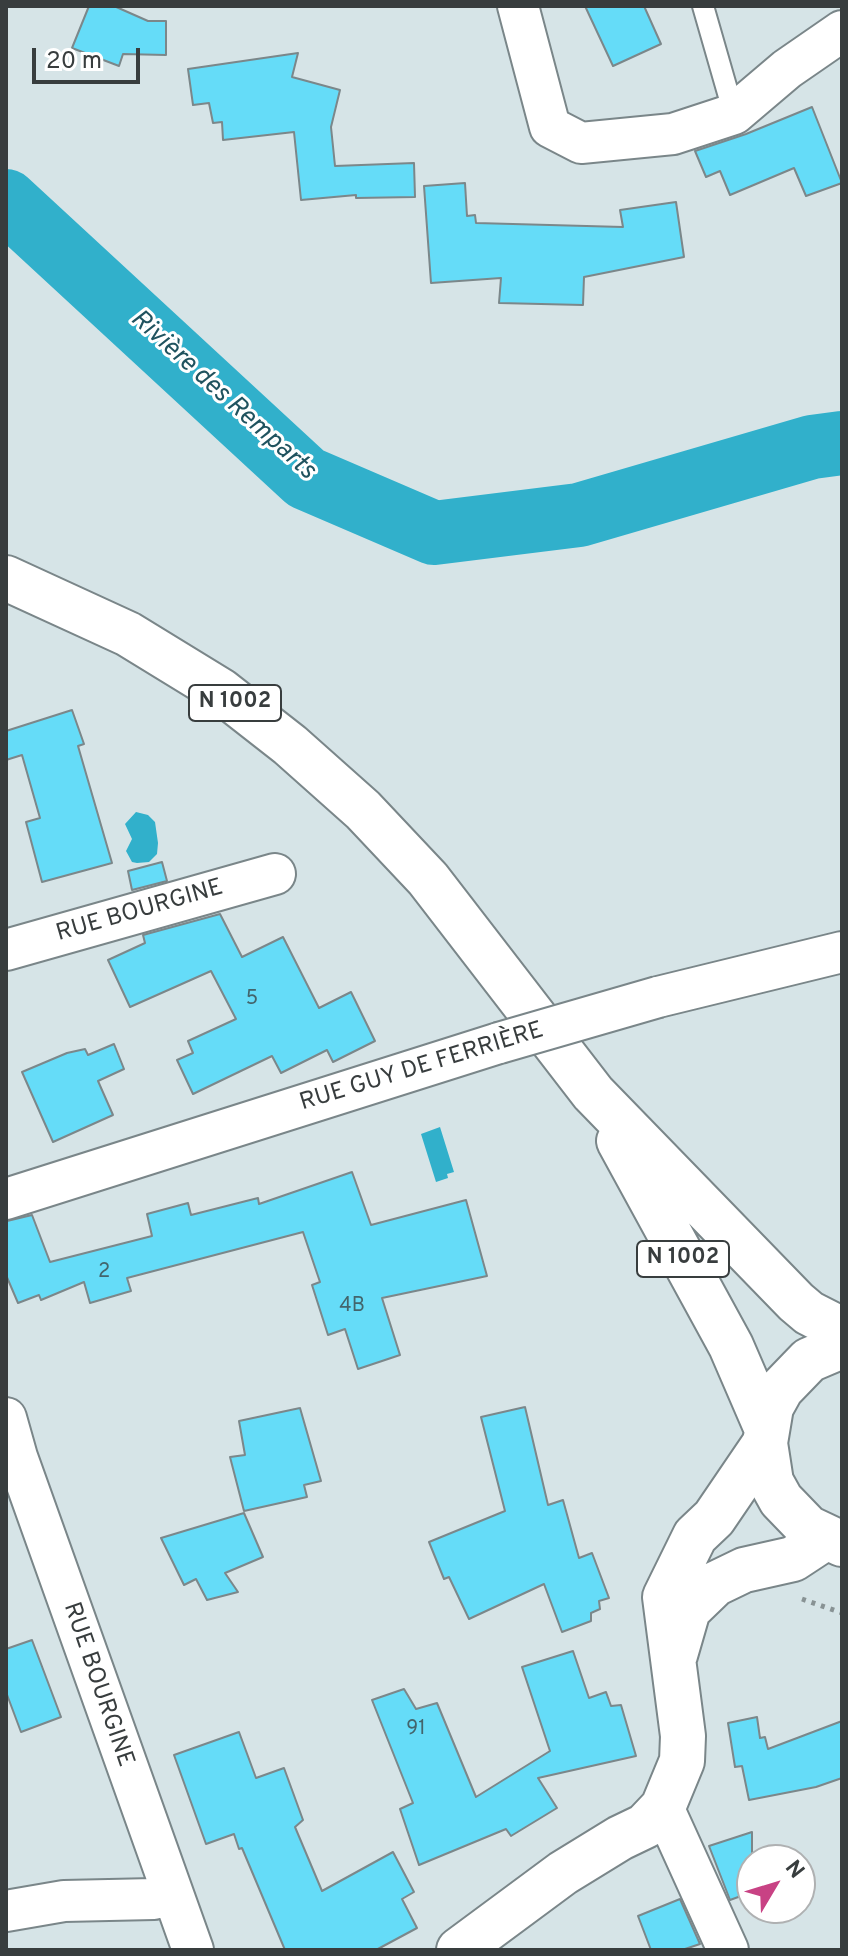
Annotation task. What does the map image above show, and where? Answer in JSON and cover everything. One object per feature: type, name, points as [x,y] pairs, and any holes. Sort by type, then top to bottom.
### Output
[{"type":"main road","name":"N 1002","points":[[6,578],[128,634],[221,691],[290,745],[363,810],[428,879],[593,1093],[796,1302],[809,1313],[842,1330]]},
{"type":"main road","name":"N 1002","points":[[593,1093],[731,1346],[765,1435]]},
{"type":"main road","points":[[459,1950],[563,1873],[645,1826],[663,1807],[682,1761],[683,1736],[665,1597],[673,1576],[695,1536],[714,1518],[765,1435],[781,1389],[809,1360],[842,1346]]},
{"type":"main road","points":[[765,1435],[771,1482],[781,1500],[808,1528],[838,1543]]},
{"type":"main road","points":[[673,1661],[688,1610],[715,1584],[744,1570],[793,1559],[838,1543]]},
{"type":"street","points":[[518,6],[550,127],[581,143],[673,134],[734,114],[787,69],[842,31]]},
{"type":"street","name":"RUE BOURGINE","points":[[6,950],[275,874]]},
{"type":"street","name":"RUE GUY DE FERRIÈRE","points":[[6,1199],[499,1043],[658,997],[842,952]]},
{"type":"street","name":"RUE BOURGINE","points":[[6,1418],[17,1457],[193,1950]]},
{"type":"street","points":[[663,1807],[728,1950]]},
{"type":"street","points":[[6,1911],[64,1901],[154,1899],[171,1893]]},
{"type":"lane","points":[[703,6],[734,114]]},
{"type":"water","points":[[136,812],[148,815],[155,822],[157,854],[149,862],[132,862],[126,851],[132,839],[125,824]]},
{"type":"water","points":[[440,1127],[454,1172],[436,1182],[421,1134]]},
{"type":"building","points":[[89,6],[114,6],[148,21],[166,21],[166,55],[123,54],[119,66],[72,48]]},
{"type":"building","points":[[585,6],[644,6],[661,44],[613,66]]},
{"type":"building","points":[[298,53],[292,77],[340,90],[331,127],[335,166],[414,163],[415,197],[356,198],[356,195],[301,200],[294,132],[223,140],[222,122],[213,123],[209,103],[193,105],[188,69]]},
{"type":"building","points":[[812,107],[842,183],[806,196],[794,168],[730,195],[720,171],[706,177],[695,151]]},
{"type":"building","points":[[465,183],[467,216],[475,215],[476,223],[623,227],[620,210],[676,202],[684,257],[584,277],[583,305],[499,303],[501,278],[431,283],[424,186]]},
{"type":"building","points":[[72,710],[84,744],[78,746],[112,863],[42,882],[26,822],[40,818],[22,755],[6,760],[6,731]]},
{"type":"building","points":[[162,862],[167,881],[132,890],[128,871]]},
{"type":"building","points":[[220,914],[242,957],[283,937],[319,1008],[351,992],[375,1041],[333,1062],[327,1050],[281,1073],[272,1056],[193,1094],[177,1060],[193,1053],[188,1041],[236,1019],[211,971],[130,1007],[108,960],[145,943],[143,935]]},
{"type":"building","points":[[114,1044],[124,1069],[98,1081],[113,1115],[53,1142],[22,1072],[67,1053],[85,1049],[88,1055]]},
{"type":"building","points":[[352,1172],[371,1225],[466,1200],[487,1276],[382,1298],[400,1355],[358,1369],[345,1329],[328,1335],[312,1285],[320,1282],[303,1232],[127,1278],[131,1291],[90,1303],[84,1282],[41,1300],[39,1295],[18,1303],[6,1275],[7,1221],[32,1215],[50,1262],[152,1236],[147,1214],[188,1203],[191,1215],[258,1198],[259,1204]]},
{"type":"building","points":[[525,1407],[548,1505],[563,1500],[579,1558],[592,1553],[609,1598],[599,1601],[600,1609],[591,1613],[591,1621],[562,1632],[544,1584],[469,1619],[449,1577],[444,1579],[429,1542],[505,1511],[481,1417]]},
{"type":"building","points":[[300,1408],[321,1481],[304,1485],[307,1497],[244,1511],[230,1457],[245,1455],[239,1421]]},
{"type":"building","points":[[244,1513],[263,1557],[225,1573],[238,1592],[207,1600],[196,1579],[184,1585],[161,1538]]},
{"type":"building","points":[[32,1640],[61,1717],[21,1732],[6,1692],[6,1649]]},
{"type":"building","points":[[573,1651],[589,1698],[606,1692],[611,1706],[621,1705],[636,1756],[538,1778],[557,1808],[511,1836],[506,1829],[419,1865],[400,1809],[413,1803],[372,1700],[404,1689],[416,1709],[437,1703],[476,1797],[550,1751],[522,1667]]},
{"type":"building","points":[[757,1717],[760,1738],[765,1737],[768,1749],[842,1721],[842,1778],[816,1787],[749,1800],[742,1766],[735,1767],[728,1723]]},
{"type":"building","points":[[239,1732],[256,1778],[284,1768],[303,1820],[295,1827],[322,1891],[393,1852],[414,1892],[402,1899],[417,1928],[376,1950],[285,1950],[234,1834],[206,1844],[174,1755]]},
{"type":"building","points":[[752,1832],[752,1844],[736,1844],[736,1898],[730,1900],[709,1846]]},
{"type":"building","points":[[680,1899],[700,1944],[682,1950],[651,1950],[638,1916]]},
{"type":"waterway","name":"Rivière des Remparts","points":[[6,201],[306,478],[434,533],[579,515],[812,447],[842,443]]}]
